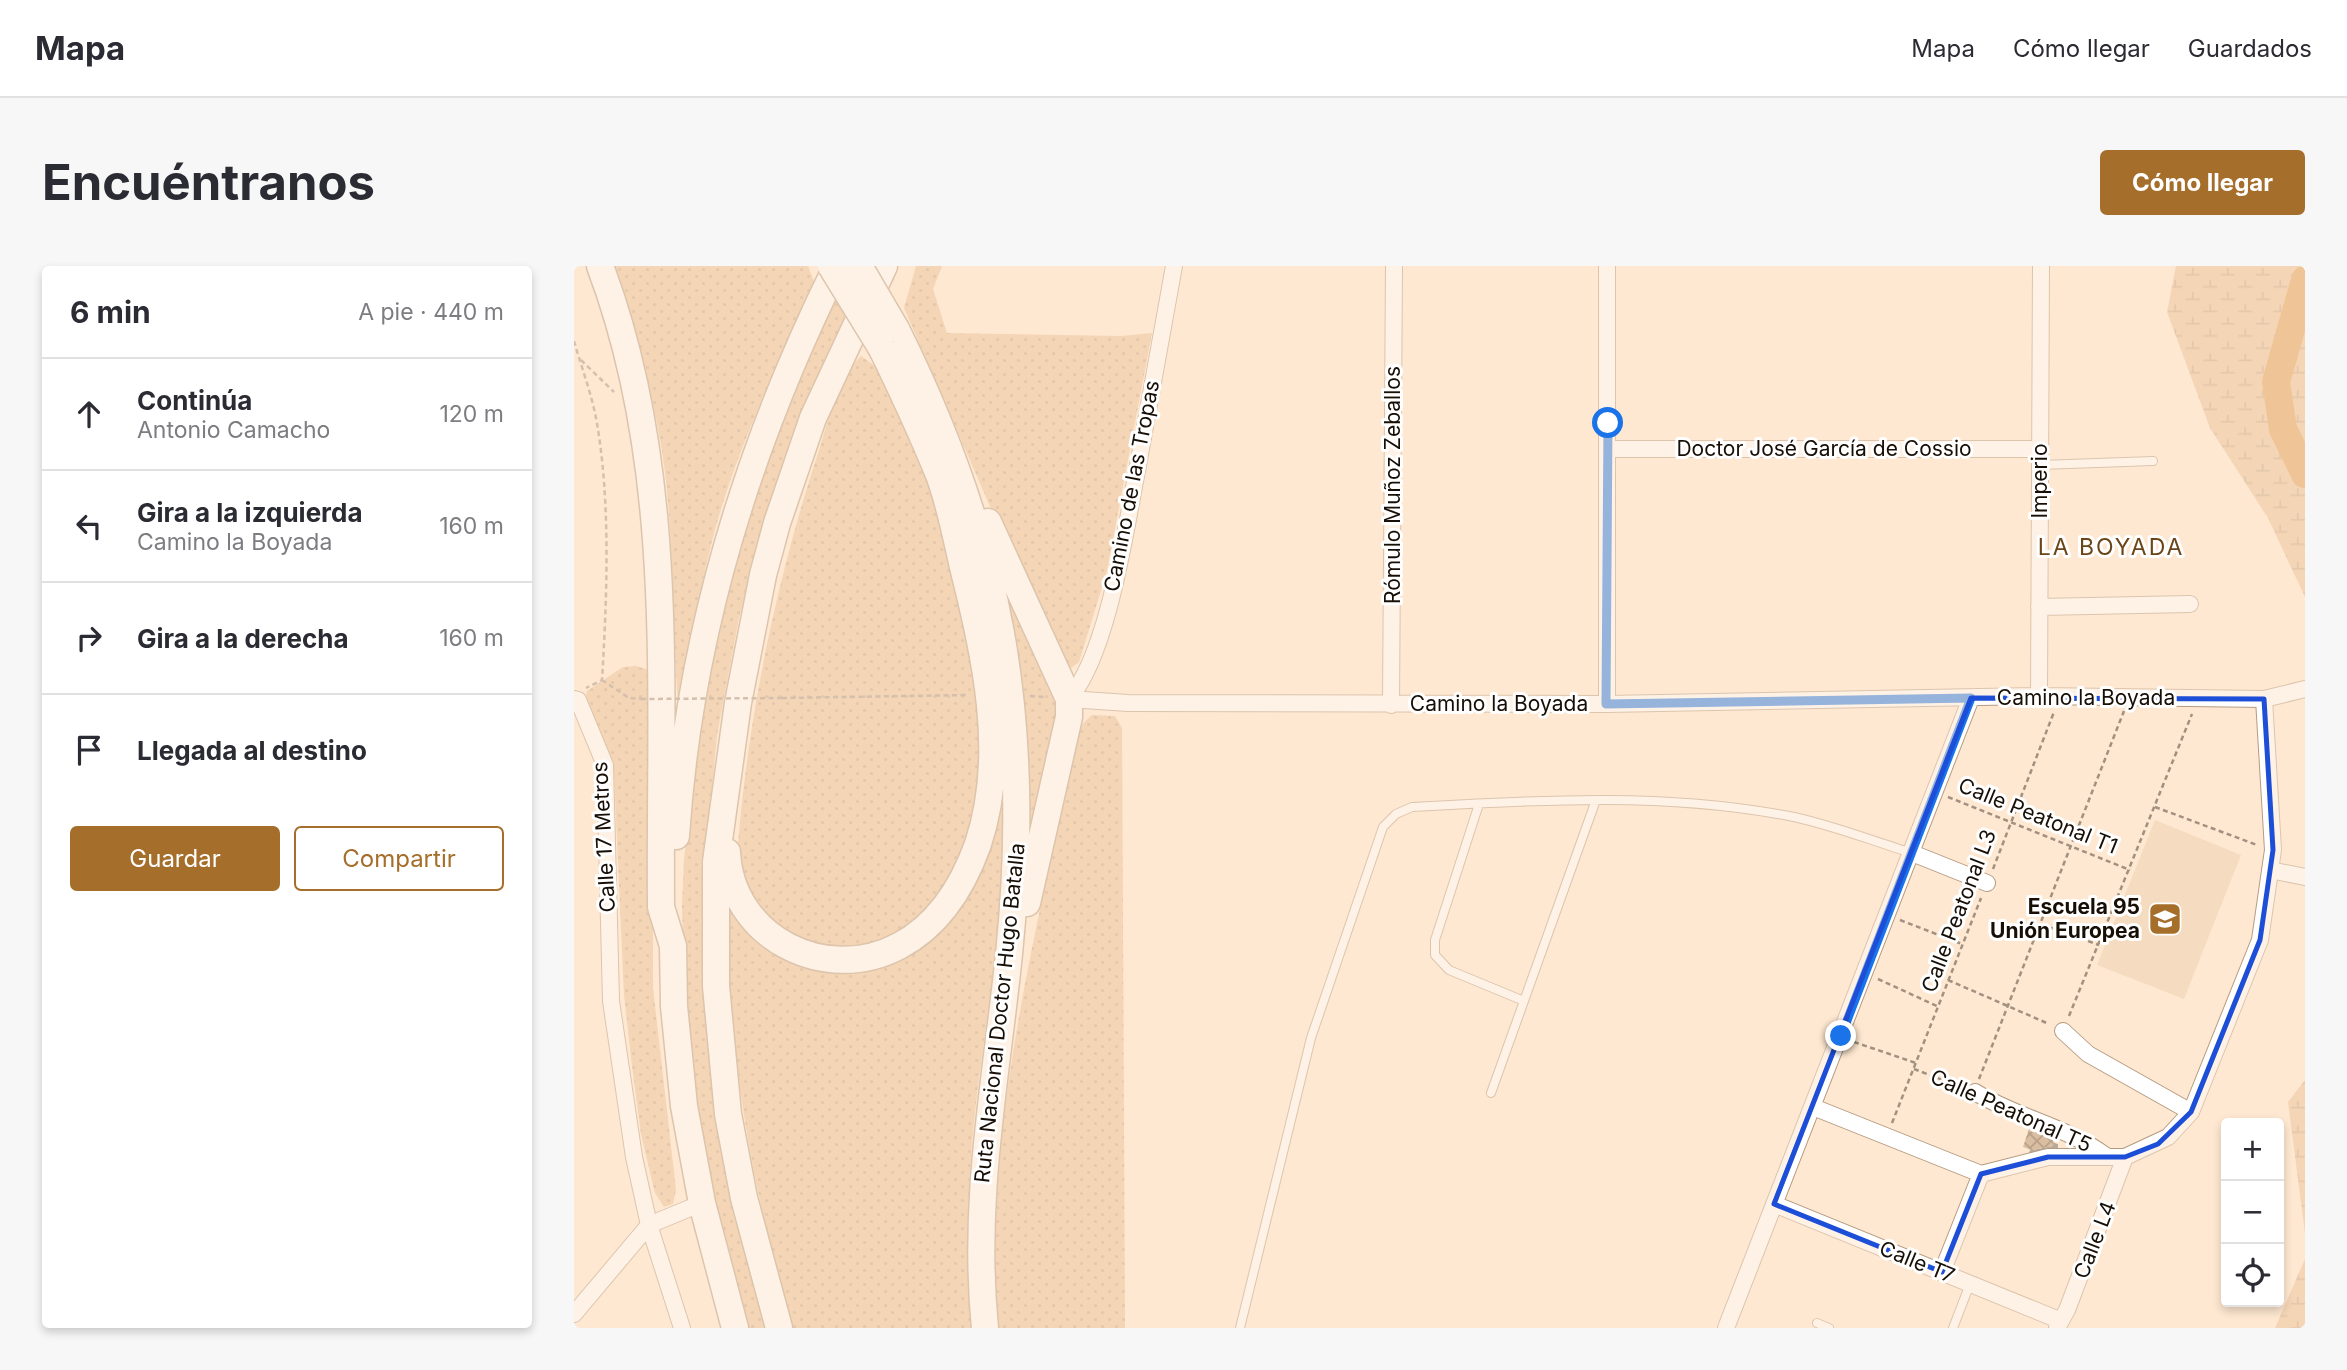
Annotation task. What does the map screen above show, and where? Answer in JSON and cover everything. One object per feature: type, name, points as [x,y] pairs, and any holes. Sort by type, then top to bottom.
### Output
[{"type":"highway","points":[[600,266],[626,345],[638,397],[654,514],[661,906],[673,946]]},
{"type":"highway","points":[[726,798],[728,858],[733,886],[751,917],[762,929],[794,951],[841,961],[881,954],[928,926],[954,895],[971,861],[983,822],[1000,695],[975,617],[940,477],[889,339],[831,266]]},
{"type":"highway","points":[[735,1328],[702,1203],[684,1106],[674,1006],[673,946],[680,790],[696,674],[727,542],[761,437],[808,326],[837,266]]},
{"type":"highway","name":"Ruta Nacional Doctor Hugo Batalla","points":[[859,266],[889,339],[923,383],[961,478],[989,569],[1006,648],[1000,695],[1018,836],[1009,957],[989,1099],[981,1187],[980,1259],[985,1328]]},
{"type":"highway","points":[[779,1328],[741,1185],[728,1114],[719,1032],[714,914],[716,862],[749,646],[763,575],[780,514],[813,418],[884,266]]},
{"type":"highway","points":[[961,478],[982,509],[1069,699],[1069,717],[1022,927],[1009,957]]},
{"type":"street","name":"Camino de las Tropas","points":[[1069,699],[1082,684],[1092,659],[1115,576],[1174,266]]},
{"type":"street","name":"Rómulo Muñoz Zeballos","points":[[1391,705],[1394,266]]},
{"type":"street","points":[[1606,266],[1606,704]]},
{"type":"street","name":"Imperio","points":[[2039,696],[2041,266]]},
{"type":"street","name":"Doctor José García de Cossio","points":[[1608,449],[2040,457]]},
{"type":"street","points":[[2039,607],[2190,604]]},
{"type":"street","name":"Camino la Boyada","points":[[1069,699],[1128,703],[1606,704],[2039,696],[2264,699],[2305,690]]},
{"type":"street","points":[[1727,1328],[1971,698]]},
{"type":"street","points":[[1813,1107],[1981,1174],[2048,1157],[2125,1157],[2158,1144],[2192,1112],[2260,940],[2273,850],[2264,699]]},
{"type":"street","name":"Calle 17 Metros","points":[[576,700],[605,765],[611,1001],[634,1157],[649,1225],[682,1328]]},
{"type":"street","points":[[1912,853],[1987,883]]},
{"type":"street","points":[[2270,870],[2305,877]]},
{"type":"street","points":[[2063,1031],[2088,1054],[2192,1112]]},
{"type":"street","name":"Calle Peatonal T5","points":[[1975,1092],[2019,1114],[2083,1138],[2106,1156]]},
{"type":"street","name":"Calle L4","points":[[2058,1324],[2067,1310],[2125,1157]]},
{"type":"street","points":[[1942,1272],[1981,1174]]},
{"type":"street","points":[[574,1314],[649,1225],[702,1203]]},
{"type":"street","name":"Calle T7","points":[[1774,1204],[1942,1272],[2058,1324]]},
{"type":"lane","points":[[2040,457],[2152,461]]},
{"type":"lane","points":[[1240,1328],[1311,1038],[1383,827],[1396,814],[1412,807],[1597,800],[1735,807],[1793,817],[1912,853]]},
{"type":"lane","points":[[1491,1093],[1597,800]]},
{"type":"lane","points":[[1479,804],[1435,940],[1435,955],[1449,971],[1524,1001]]},
{"type":"lane","points":[[1953,1328],[1970,1284]]},
{"type":"lane","points":[[1817,1323],[1829,1328]]},
{"type":"path","points":[[574,341],[596,417],[603,484],[606,615],[602,680]]},
{"type":"path","points":[[578,358],[614,392],[638,397]]},
{"type":"path","points":[[602,680],[629,698],[641,699],[1000,695],[1069,699]]},
{"type":"path","points":[[576,700],[588,686],[602,680]]},
{"type":"path","name":"Calle Peatonal L3","points":[[1888,1136],[2060,697]]},
{"type":"path","points":[[1975,1092],[2129,698]]},
{"type":"path","points":[[1948,980],[2008,1004],[2063,1031],[2197,698]]},
{"type":"path","name":"Calle Peatonal T1","points":[[1935,792],[2130,870]]},
{"type":"path","points":[[2155,807],[2273,850]]},
{"type":"path","points":[[1887,915],[1962,944]]},
{"type":"path","points":[[2040,924],[2099,945]]},
{"type":"path","points":[[1864,973],[1939,1007]]},
{"type":"path","name":"Calle Peatonal T5","points":[[1841,1036],[1916,1063]]},
{"type":"path","name":"Calle Peatonal T5","points":[[1914,1069],[1975,1092]]},
{"type":"highlighted area","points":[[1971,698],[2264,699],[2273,850],[2260,940],[2191,1112],[2158,1144],[2125,1157],[2048,1157],[1981,1174],[1942,1272],[1774,1204]]},
{"type":"shaded area","name":"Escuela 95 Unión Europea","points":[[2155,820],[2241,855],[2184,999],[2097,965]]},
{"type":"green space","points":[[613,266],[808,266],[815,284],[762,400],[718,519],[678,706],[672,560],[665,472],[644,368]]},
{"type":"green space","points":[[916,266],[942,266],[933,289],[947,333],[1121,336],[1152,333],[1107,571],[1079,662],[1071,668],[1065,667],[1056,659],[904,308]]},
{"type":"green space","points":[[2176,266],[2305,266],[2305,597],[2268,518],[2210,428],[2167,312]]},
{"type":"green space","points":[[833,296],[847,317],[758,548],[739,618],[717,735],[705,862],[767,1328],[746,1328],[722,1248],[695,1105],[685,1010],[682,906],[684,859],[706,676],[752,493]]},
{"type":"green space","points":[[886,331],[919,396],[947,464],[969,534],[986,605],[998,677],[1005,750],[1006,824],[1002,897],[970,1166],[968,1247],[972,1328],[793,1328],[762,1212],[741,1095],[729,974],[729,904],[766,945],[799,964],[844,971],[897,959],[912,951],[940,928],[966,895],[989,845],[998,804],[998,721],[993,670],[975,570],[945,472],[927,424],[883,332]]},
{"type":"green space","points":[[861,356],[875,366],[914,443],[932,491],[963,605],[978,708],[980,796],[954,877],[909,929],[859,951],[791,940],[751,897],[740,866],[738,844],[750,743],[778,593],[831,411],[847,375]]},
{"type":"green space","points":[[1000,571],[1061,706],[1028,848]]},
{"type":"green space","points":[[636,666],[646,669],[653,677],[653,988],[676,1190],[673,1204],[664,1207],[655,1193],[641,1134],[632,1066],[624,995],[614,774],[585,700],[587,691],[623,667]]},
{"type":"green space","points":[[1092,715],[1115,716],[1122,728],[1125,1328],[999,1328],[996,1252],[998,1176],[1017,1026],[1077,729]]},
{"type":"green space","points":[[2305,1080],[2305,1233],[2288,1102]]},
{"type":"green space","points":[[2305,1259],[2305,1328],[2275,1328]]},
{"type":"building","points":[[2029,1129],[2054,1139],[2052,1146],[2032,1150],[2023,1147]]},
{"type":"waterway","points":[[2305,280],[2276,382],[2283,429],[2305,474]]},
{"type":"place","name":"Escuela 95 Unión Europea","points":[[2165,919]]},
{"type":"district","name":"LA BOYADA","points":[[2111,547]]},
{"type":"route","points":[[1608,423],[1606,704],[1971,698],[1841,1036]]}]
